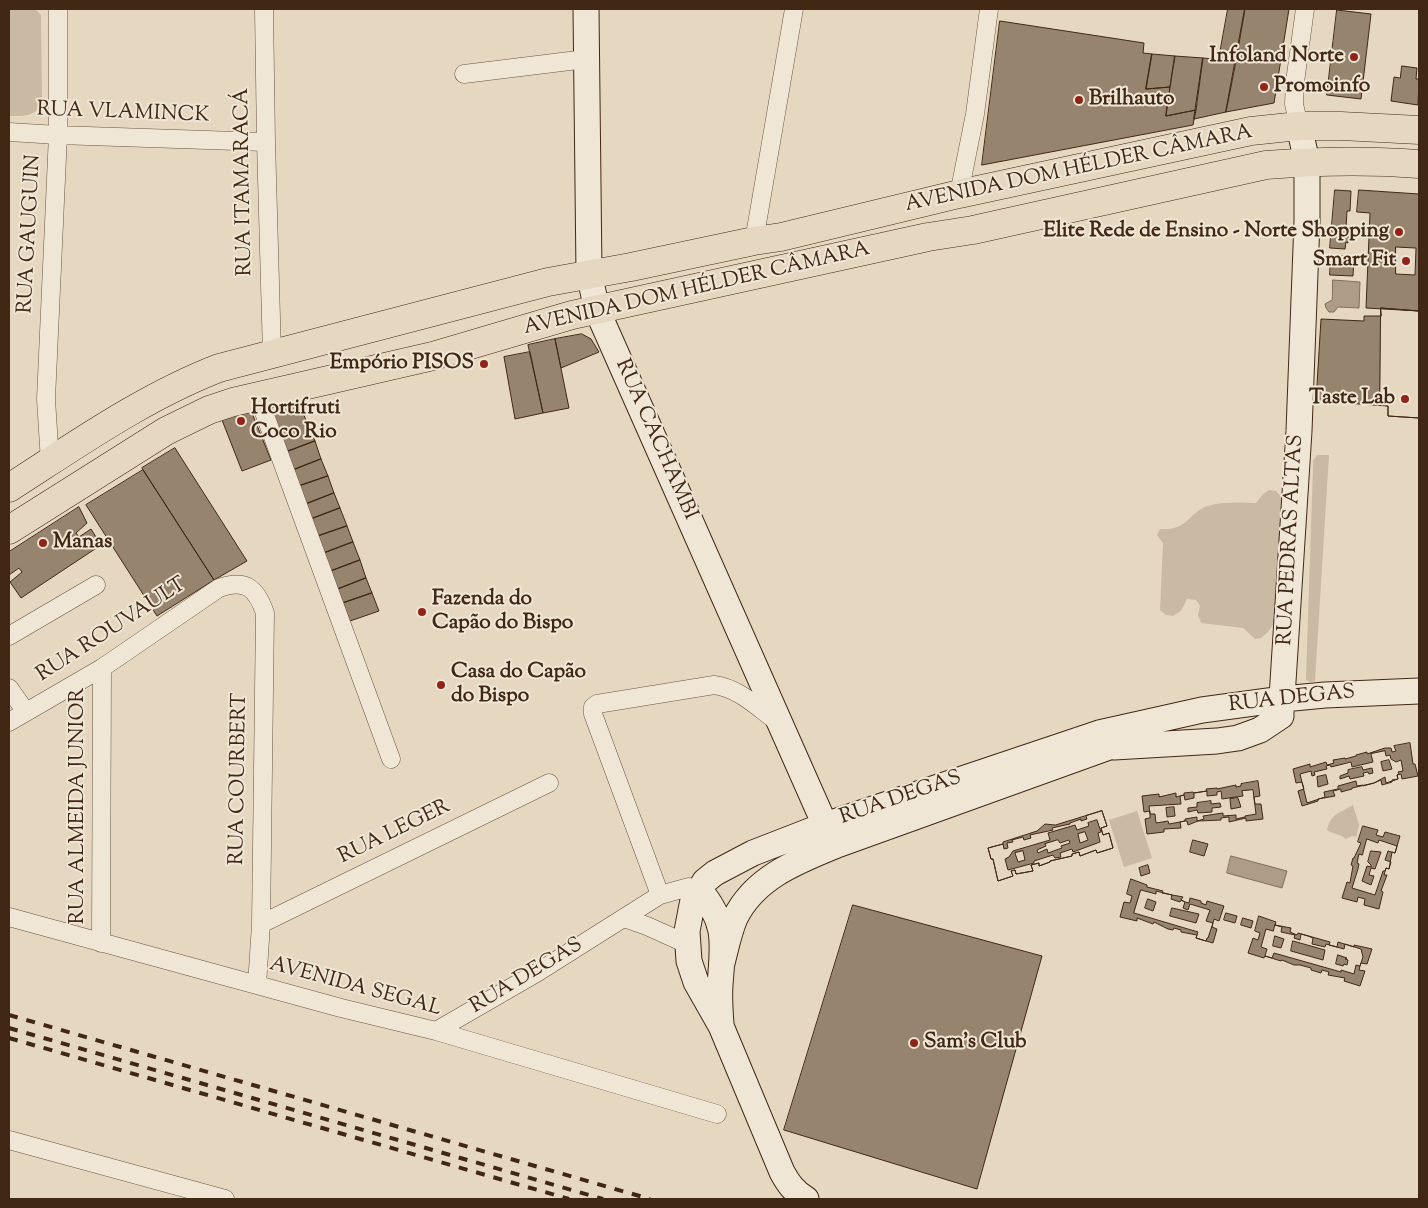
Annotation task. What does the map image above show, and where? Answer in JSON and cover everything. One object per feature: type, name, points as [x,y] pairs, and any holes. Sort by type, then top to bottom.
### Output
[{"type":"main road","name":"RUA CACHAMBI","points":[[586,9],[590,273],[598,310],[780,724],[831,835]]},
{"type":"main road","name":"AVENIDA DOM HÉLDER CÂMARA","points":[[9,488],[141,406],[189,380],[219,368],[548,282],[781,237],[960,194],[1251,132],[1298,126],[1419,130]]},
{"type":"main road","name":"RUA PEDRAS ALTAS","points":[[1282,707],[1300,407],[1307,162],[1298,126]]},
{"type":"main road","name":"AVENIDA DOM HÉLDER CÂMARA","points":[[9,530],[187,419],[209,410],[258,396],[433,356],[598,310],[729,280],[928,237],[982,228],[1266,165],[1307,162],[1378,161],[1419,164]]},
{"type":"main road","points":[[729,280],[741,274],[748,266],[754,241]]},
{"type":"main road","name":"RUA DEGAS","points":[[831,835],[1099,733],[1202,710],[1282,707],[1316,711],[1416,691]]},
{"type":"main road","name":"RUA DEGAS","points":[[699,889],[715,873],[729,864],[831,835],[1108,747],[1217,741],[1238,738],[1260,730],[1282,707]]},
{"type":"main road","points":[[722,963],[736,917],[746,901],[761,884],[797,861],[831,835]]},
{"type":"main road","points":[[721,1026],[720,1001],[724,947],[722,931],[709,901],[699,889],[693,900],[687,944],[689,961],[696,982],[721,1026],[782,1172],[790,1185],[798,1194],[806,1199]]},
{"type":"street","name":"RUA GAUGUIN","points":[[50,462],[46,399],[58,135],[58,9]]},
{"type":"street","name":"RUA ITAMARACÁ","points":[[264,9],[272,354]]},
{"type":"street","points":[[754,241],[794,9]]},
{"type":"street","points":[[960,194],[975,114],[989,9]]},
{"type":"street","points":[[1298,126],[1294,104],[1295,82],[1306,9]]},
{"type":"street","points":[[464,74],[586,59]]},
{"type":"street","name":"RUA VLAMINCK","points":[[9,132],[266,142]]},
{"type":"street","points":[[258,396],[392,759]]},
{"type":"street","name":"RUA ROUVAULT","points":[[9,722],[102,668],[219,588],[231,584],[241,584]]},
{"type":"street","name":"RUA COURBERT","points":[[241,584],[251,588],[261,601],[265,613],[261,924],[258,985]]},
{"type":"street","points":[[9,636],[96,585]]},
{"type":"street","name":"RUA ALMEIDA JUNIOR","points":[[101,943],[102,668]]},
{"type":"street","points":[[660,895],[593,714],[593,706],[714,685],[725,686],[742,695],[780,724]]},
{"type":"street","points":[[9,688],[26,712]]},
{"type":"street","name":"RUA LEGER","points":[[261,924],[549,783]]},
{"type":"street","name":"RUA DEGAS","points":[[436,1032],[538,972],[660,895],[688,887],[699,889]]},
{"type":"street","name":"AVENIDA SEGAL","points":[[9,917],[436,1032],[717,1114]]},
{"type":"street","points":[[624,918],[687,944]]},
{"type":"street","points":[[9,1140],[225,1199]]},
{"type":"shaded area","points":[[9,9],[35,9],[41,15],[42,100],[34,113],[25,115],[9,116]]},
{"type":"shaded area","points":[[1333,280],[1360,282],[1359,308],[1338,307],[1334,312],[1329,312],[1325,304],[1332,300]]},
{"type":"shaded area","points":[[1317,455],[1329,455],[1315,681],[1310,682],[1306,680],[1306,677],[1313,461]]},
{"type":"shaded area","points":[[1269,490],[1276,491],[1284,500],[1279,605],[1273,625],[1267,633],[1261,638],[1255,639],[1243,628],[1201,623],[1198,615],[1200,606],[1196,600],[1187,599],[1181,611],[1173,616],[1166,615],[1160,610],[1163,543],[1157,535],[1160,529],[1177,527],[1201,509],[1214,504],[1256,503]]},
{"type":"shaded area","points":[[1353,805],[1359,825],[1356,837],[1352,836],[1346,839],[1327,830],[1334,817]]},
{"type":"shaded area","points":[[1137,811],[1152,858],[1124,867],[1109,820]]},
{"type":"shaded area","points":[[1231,856],[1287,871],[1282,888],[1227,873]]},
{"type":"building","points":[[1228,9],[1245,9],[1236,61],[1219,59]]},
{"type":"building","points":[[1245,9],[1289,9],[1274,103],[1226,112]]},
{"type":"building","points":[[1337,10],[1371,14],[1361,99],[1327,95]]},
{"type":"building","name":"Brilhauto","points":[[1000,21],[1144,43],[1143,53],[1152,54],[1146,89],[1170,87],[1166,116],[1196,110],[1193,125],[982,165]]},
{"type":"building","points":[[1152,54],[1175,56],[1170,87],[1146,89]]},
{"type":"building","points":[[1175,56],[1203,58],[1196,110],[1166,116]]},
{"type":"building","points":[[1203,58],[1236,61],[1226,112],[1194,119]]},
{"type":"building","points":[[1402,66],[1417,68],[1416,79],[1419,79],[1418,105],[1391,101],[1394,77],[1400,78]]},
{"type":"building","points":[[1335,190],[1351,191],[1350,211],[1347,211],[1346,228],[1349,228],[1348,243],[1346,242],[1345,249],[1330,248]]},
{"type":"building","points":[[1359,190],[1419,194],[1419,311],[1366,308],[1370,213],[1357,212]]},
{"type":"building","name":"Smart Fit","points":[[1396,247],[1416,248],[1415,275],[1396,274]]},
{"type":"building","points":[[1331,255],[1354,257],[1353,276],[1330,275]]},
{"type":"building","points":[[1381,308],[1419,311],[1419,418],[1388,416],[1388,406],[1316,401],[1321,319],[1364,321],[1364,316],[1381,316]]},
{"type":"building","points":[[1381,308],[1419,311],[1419,418],[1388,416],[1388,406],[1380,405]]},
{"type":"building","points":[[582,334],[591,339],[599,352],[561,368],[555,339]]},
{"type":"building","points":[[555,339],[569,408],[543,413],[528,345]]},
{"type":"building","points":[[530,352],[543,413],[515,419],[504,357]]},
{"type":"building","points":[[297,399],[315,441],[286,452],[271,415],[277,412],[275,408]]},
{"type":"building","points":[[250,408],[271,460],[242,471],[222,420]]},
{"type":"building","points":[[315,441],[321,459],[293,470],[286,452]]},
{"type":"building","points":[[175,448],[247,561],[214,580],[142,468]]},
{"type":"building","points":[[321,459],[328,476],[299,486],[293,470]]},
{"type":"building","points":[[143,470],[214,580],[157,616],[86,505]]},
{"type":"building","points":[[328,476],[334,493],[306,504],[299,486]]},
{"type":"building","points":[[334,493],[340,508],[311,519],[306,504]]},
{"type":"building","points":[[79,507],[87,523],[76,533],[79,537],[91,529],[101,545],[21,598],[10,582],[22,572],[19,568],[9,575],[9,552]]},
{"type":"building","points":[[340,508],[347,526],[318,536],[311,519]]},
{"type":"building","points":[[347,526],[353,542],[324,553],[318,536]]},
{"type":"building","points":[[353,542],[360,560],[331,571],[324,553]]},
{"type":"building","points":[[360,560],[366,578],[338,589],[331,571]]},
{"type":"building","points":[[366,578],[372,593],[343,603],[338,589]]},
{"type":"building","points":[[372,593],[379,611],[350,621],[343,603]]},
{"type":"building","points":[[1410,743],[1413,764],[1415,764],[1418,776],[1402,779],[1401,774],[1397,775],[1398,779],[1382,785],[1381,780],[1341,792],[1341,789],[1333,791],[1335,796],[1318,799],[1318,801],[1302,806],[1298,791],[1304,789],[1302,782],[1296,783],[1293,769],[1310,764],[1310,767],[1326,762],[1327,765],[1334,763],[1333,760],[1345,759],[1367,752],[1367,754],[1385,748],[1391,748],[1392,752],[1396,751],[1394,746]]},
{"type":"building","points":[[1385,751],[1386,756],[1390,755],[1391,759],[1396,762],[1401,760],[1403,771],[1398,772],[1398,779],[1386,783],[1385,777],[1363,786],[1357,786],[1356,781],[1338,786],[1338,789],[1324,792],[1325,797],[1307,803],[1300,774],[1311,771],[1312,776],[1315,775],[1314,772],[1327,769],[1326,766],[1330,765],[1331,767],[1351,762],[1352,767],[1373,762],[1371,754]]},
{"type":"building","points":[[1389,760],[1392,769],[1383,771],[1381,762]]},
{"type":"building","points":[[1362,767],[1363,770],[1372,768],[1373,773],[1369,774],[1368,772],[1363,773],[1364,776],[1350,779],[1349,776],[1340,779],[1340,776],[1348,773],[1348,770]]},
{"type":"building","points":[[1326,775],[1328,784],[1318,787],[1317,777]]},
{"type":"building","points":[[1258,781],[1260,796],[1254,797],[1255,804],[1261,804],[1263,819],[1246,821],[1246,818],[1229,822],[1229,817],[1221,818],[1221,820],[1198,821],[1188,825],[1187,821],[1185,821],[1180,822],[1181,828],[1164,829],[1164,832],[1147,834],[1145,819],[1150,818],[1150,811],[1144,812],[1142,796],[1159,794],[1159,797],[1176,793],[1176,797],[1184,795],[1184,793],[1207,791],[1206,789],[1236,785],[1236,787],[1241,786],[1241,784]]},
{"type":"building","points":[[1253,790],[1256,814],[1245,817],[1236,819],[1236,815],[1223,816],[1223,813],[1203,816],[1204,819],[1197,821],[1197,817],[1169,824],[1168,821],[1156,823],[1155,814],[1150,814],[1149,806],[1181,804],[1180,796],[1184,795],[1185,800],[1194,798],[1194,793],[1207,791],[1207,796],[1217,795],[1217,792],[1221,791],[1222,799],[1243,796],[1242,791]]},
{"type":"building","points":[[1238,798],[1241,807],[1231,809],[1230,799]]},
{"type":"building","points":[[1211,801],[1211,804],[1220,803],[1221,807],[1212,808],[1212,812],[1198,813],[1197,810],[1188,812],[1188,808],[1197,807],[1197,803]]},
{"type":"building","points":[[1174,807],[1175,816],[1167,817],[1166,808]]},
{"type":"building","points":[[1102,811],[1107,826],[1101,828],[1103,835],[1109,833],[1113,848],[1097,853],[1096,850],[1080,856],[1079,852],[1039,866],[1039,863],[1031,865],[1033,871],[1016,874],[1015,870],[1011,871],[1013,876],[998,881],[993,859],[991,859],[988,848],[1037,831],[1045,824],[1055,825]]},
{"type":"building","points":[[1102,811],[1107,826],[1101,828],[1103,835],[1109,833],[1113,848],[1097,853],[1096,850],[1080,856],[1079,852],[1039,866],[1039,863],[1031,865],[1033,871],[1016,874],[1015,870],[1011,871],[1013,876],[998,881],[993,859],[991,859],[988,848],[1003,844],[1004,849],[1008,848],[1007,843],[1013,842],[1012,840],[1023,837],[1024,840],[1031,838],[1030,835],[1053,830],[1052,828],[1070,824],[1081,819],[1081,821],[1087,819],[1086,816]]},
{"type":"building","points":[[1097,820],[1101,832],[1098,833],[1100,842],[1073,852],[1072,849],[1060,853],[1061,857],[1055,858],[1053,855],[1034,861],[1034,863],[1008,870],[1005,859],[1013,851],[1050,840],[1048,833],[1075,825],[1077,830],[1089,826],[1088,823]]},
{"type":"building","points":[[1363,826],[1378,830],[1376,835],[1383,837],[1385,832],[1400,836],[1395,853],[1392,852],[1389,869],[1386,868],[1384,875],[1387,875],[1381,891],[1383,892],[1379,909],[1364,905],[1365,899],[1358,897],[1357,902],[1342,898],[1347,882],[1350,883],[1353,866],[1351,865],[1361,843],[1358,842]]},
{"type":"building","points":[[1085,832],[1088,840],[1080,843],[1078,834]]},
{"type":"building","points":[[1367,839],[1378,843],[1379,840],[1397,846],[1395,853],[1388,851],[1385,860],[1391,862],[1389,869],[1386,868],[1383,871],[1375,895],[1352,888],[1358,869],[1359,854],[1362,855]]},
{"type":"building","points":[[1058,840],[1060,843],[1069,840],[1070,843],[1048,853],[1047,849],[1038,853],[1037,850],[1046,846],[1045,844]]},
{"type":"building","points":[[1193,840],[1208,844],[1204,856],[1190,852]]},
{"type":"building","points":[[1023,851],[1025,860],[1018,862],[1015,853]]},
{"type":"building","points":[[1371,851],[1381,852],[1375,869],[1371,868],[1369,875],[1374,876],[1371,885],[1362,881],[1367,866],[1371,867],[1368,862]]},
{"type":"building","points":[[1148,865],[1150,873],[1141,876],[1139,868]]},
{"type":"building","points":[[1131,879],[1147,885],[1147,887],[1163,891],[1162,893],[1183,897],[1181,900],[1185,902],[1189,903],[1190,898],[1201,901],[1201,903],[1206,905],[1207,901],[1224,906],[1219,921],[1214,919],[1212,927],[1217,929],[1213,943],[1196,938],[1197,935],[1181,932],[1181,930],[1174,928],[1173,930],[1168,929],[1154,922],[1153,924],[1137,918],[1137,921],[1120,917],[1124,902],[1130,903],[1132,896],[1127,894]]},
{"type":"building","points":[[1141,890],[1156,894],[1156,891],[1172,895],[1171,899],[1185,902],[1183,908],[1188,910],[1190,904],[1210,910],[1206,921],[1213,923],[1206,941],[1196,938],[1198,932],[1134,913]]},
{"type":"building","points":[[1148,899],[1156,902],[1153,911],[1145,908]]},
{"type":"building","name":"Sam's Club","points":[[853,905],[1042,956],[977,1189],[784,1130]]},
{"type":"building","points":[[1172,908],[1199,914],[1196,923],[1170,916]]},
{"type":"building","points":[[1226,913],[1237,916],[1235,923],[1224,920]]},
{"type":"building","points":[[1259,916],[1276,922],[1275,925],[1291,928],[1290,932],[1297,935],[1298,933],[1330,942],[1329,945],[1337,947],[1338,942],[1354,947],[1354,945],[1372,949],[1367,964],[1361,963],[1360,966],[1359,970],[1365,971],[1360,986],[1344,981],[1345,978],[1328,975],[1329,972],[1322,970],[1321,973],[1311,970],[1311,968],[1294,965],[1282,960],[1265,956],[1264,958],[1248,953],[1253,938],[1258,940],[1260,933],[1255,931]]},
{"type":"building","points":[[1243,918],[1253,921],[1251,928],[1241,925]]},
{"type":"building","points":[[1275,925],[1282,927],[1281,932],[1295,935],[1294,938],[1300,940],[1301,934],[1313,938],[1312,944],[1325,947],[1326,944],[1344,949],[1345,944],[1361,949],[1363,957],[1360,966],[1356,965],[1354,974],[1274,953],[1272,958],[1265,956],[1267,949],[1261,947],[1266,929],[1273,931]]},
{"type":"building","points":[[1275,936],[1284,939],[1281,948],[1273,946]]},
{"type":"building","points":[[1293,941],[1325,950],[1323,960],[1291,951]]},
{"type":"building","points":[[1338,955],[1347,958],[1345,959],[1348,960],[1347,965],[1336,964]]},
{"type":"railway","points":[[9,1015],[650,1199]]},
{"type":"railway","points":[[9,1028],[603,1199]]},
{"type":"railway","points":[[9,1038],[569,1199]]},
{"type":"place","name":"Infoland Norte","points":[[1354,57]]},
{"type":"place","name":"Promoinfo","points":[[1264,87]]},
{"type":"place","name":"Brilhauto","points":[[1079,100]]},
{"type":"place","name":"Elite Rede de Ensino - Norte Shopping","points":[[1399,232]]},
{"type":"place","name":"Smart Fit","points":[[1406,261]]},
{"type":"place","name":"Empório PISOS","points":[[484,364]]},
{"type":"place","name":"Taste Lab","points":[[1405,399]]},
{"type":"place","name":"Hortifruti Coco Rio","points":[[241,421]]},
{"type":"place","name":"Manas","points":[[43,543]]},
{"type":"place","name":"Fazenda do Capão do Bispo","points":[[422,612]]},
{"type":"place","name":"Casa do Capão do Bispo","points":[[441,685]]},
{"type":"place","name":"Sam's Club","points":[[914,1043]]}]
